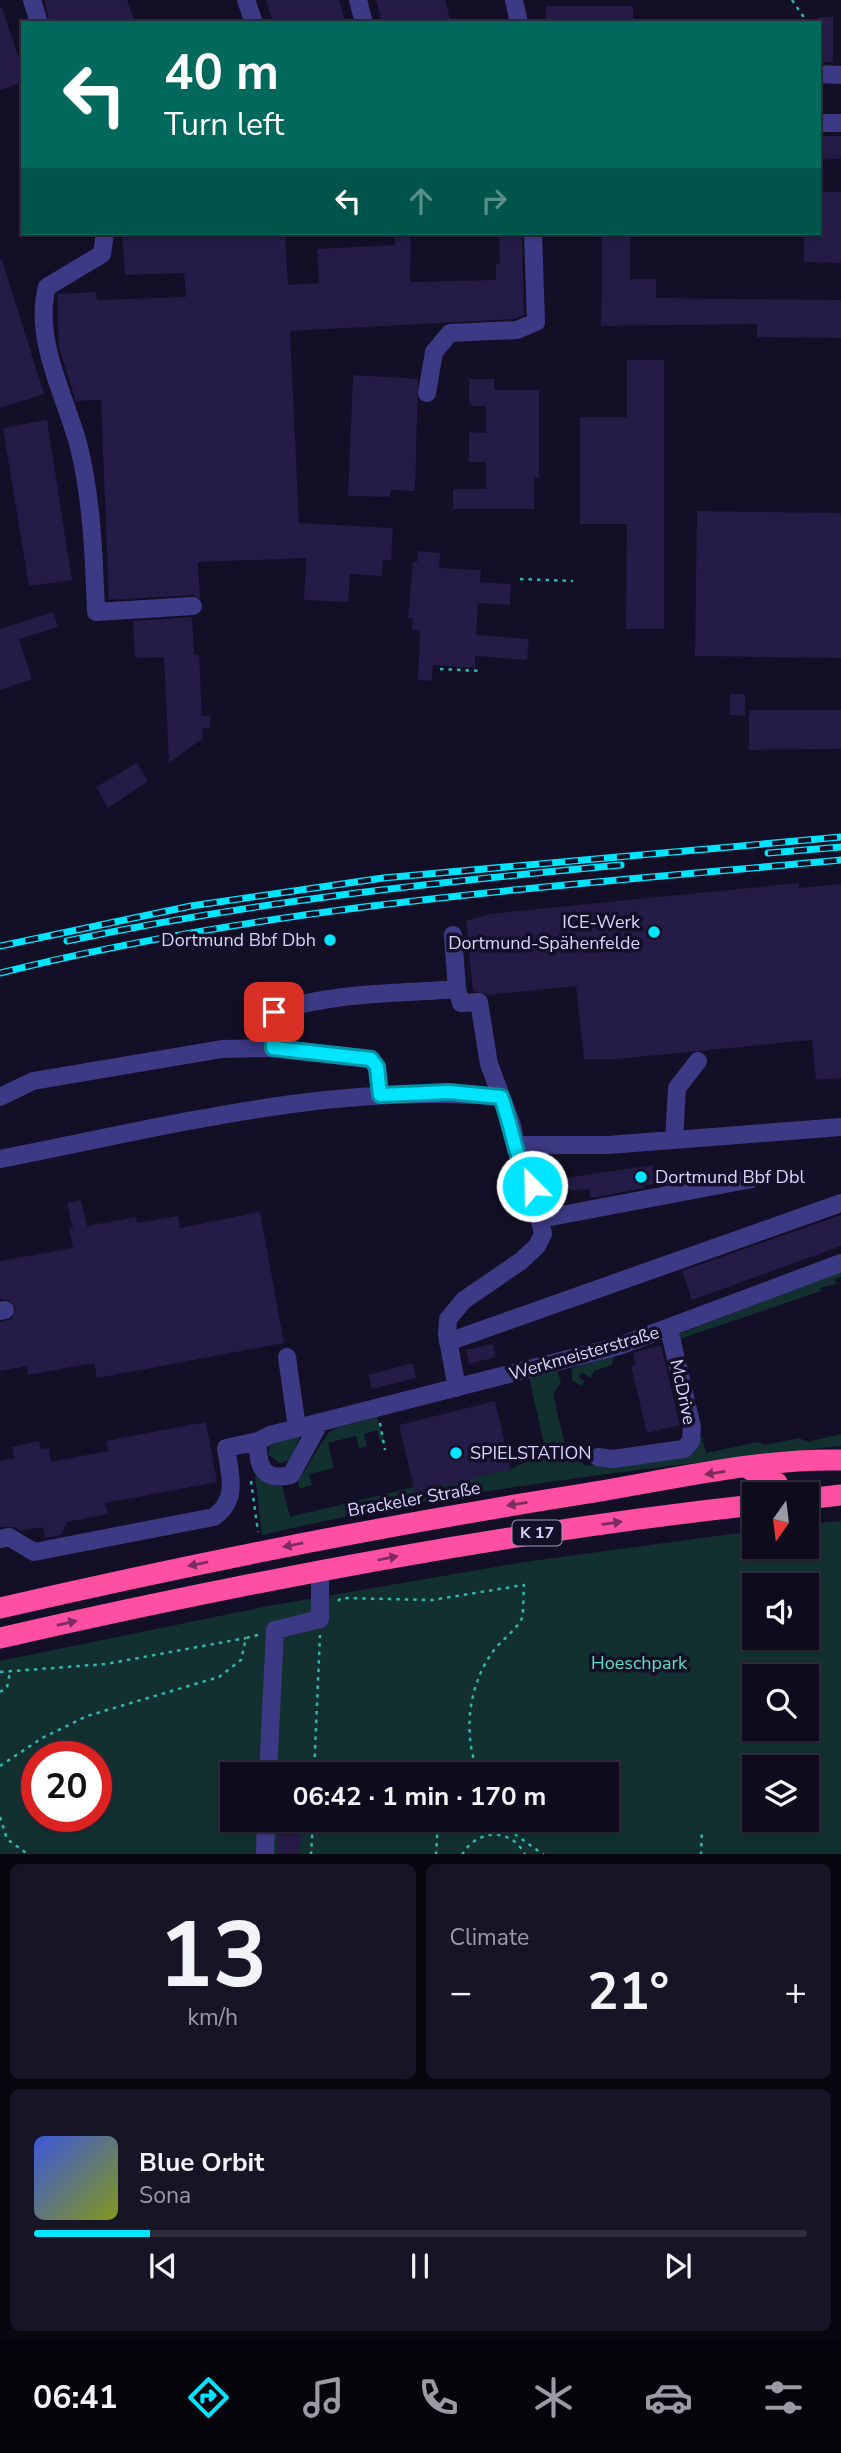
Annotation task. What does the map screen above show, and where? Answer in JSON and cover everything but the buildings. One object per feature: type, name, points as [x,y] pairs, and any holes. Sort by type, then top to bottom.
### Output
[{"type":"highway","name":"Brackeler Straße","points":[[0,1608],[265,1550],[451,1514],[746,1468],[838,1459]]},
{"type":"highway","points":[[746,1468],[775,1482]]},
{"type":"highway","points":[[819,1498],[841,1495]]},
{"type":"highway","name":"K 17","points":[[0,1638],[320,1570],[486,1540],[742,1507]]},
{"type":"street","points":[[32,0],[38,21]]},
{"type":"street","points":[[246,0],[253,21]]},
{"type":"street","points":[[358,0],[363,21]]},
{"type":"street","points":[[514,0],[519,21]]},
{"type":"street","points":[[821,74],[841,75]]},
{"type":"street","points":[[821,123],[841,123]]},
{"type":"street","points":[[105,235],[102,254],[47,287],[42,307],[51,361],[79,448],[92,531],[96,612],[193,606]]},
{"type":"street","points":[[427,393],[434,352],[450,333],[517,330],[536,322],[533,235]]},
{"type":"street","points":[[453,935],[457,989],[461,1003],[479,1002],[489,1064],[516,1145],[521,1169],[532,1186],[543,1234],[537,1246],[521,1261],[464,1300],[448,1319],[448,1342],[457,1388]]},
{"type":"street","points":[[273,1048],[274,1012],[287,1007],[319,1000],[457,989]]},
{"type":"street","points":[[0,1097],[33,1082],[107,1066],[222,1049],[273,1048],[371,1059],[377,1067],[380,1095]]},
{"type":"street","points":[[674,1140],[677,1088],[698,1062]]},
{"type":"street","points":[[0,1159],[304,1101],[449,1092],[501,1097]]},
{"type":"street","points":[[516,1145],[608,1145],[841,1127]]},
{"type":"street","points":[[540,1220],[752,1180]]},
{"type":"street","points":[[448,1342],[841,1203]]},
{"type":"street","name":"Werkmeisterstraße","points":[[0,1539],[9,1537],[34,1552],[214,1517],[225,1509],[231,1497],[232,1485],[226,1448],[619,1346],[841,1264]]},
{"type":"street","name":"McDrive","points":[[598,1457],[613,1459],[684,1449],[691,1441],[692,1427],[668,1329]]},
{"type":"street","points":[[287,1357],[297,1428]]},
{"type":"street","points":[[258,1441],[257,1458],[260,1468],[270,1475],[291,1475],[320,1422]]},
{"type":"street","points":[[269,1762],[275,1630],[320,1619],[320,1570]]},
{"type":"street","points":[[265,1854],[266,1832]]},
{"type":"path","points":[[792,0],[803,16],[803,21]]},
{"type":"path","points":[[520,579],[573,581]]},
{"type":"path","points":[[440,668],[482,671]]},
{"type":"path","points":[[377,1408],[385,1450]]},
{"type":"path","points":[[314,1762],[320,1619],[341,1598],[432,1600],[524,1585],[521,1620],[492,1653],[476,1683],[470,1714],[469,1739],[476,1762]]},
{"type":"path","points":[[0,1672],[106,1664],[246,1638],[275,1630]]},
{"type":"path","points":[[0,1766],[42,1738],[87,1716],[219,1677],[241,1660],[246,1638]]},
{"type":"path","points":[[0,1692],[7,1686],[9,1672]]},
{"type":"path","points":[[0,1817],[7,1839],[29,1854]]},
{"type":"path","points":[[701,1854],[702,1830]]},
{"type":"path","points":[[312,1854],[313,1832]]},
{"type":"path","points":[[436,1854],[437,1832]]},
{"type":"path","points":[[514,1832],[544,1854]]},
{"type":"path","points":[[462,1854],[470,1842],[492,1834],[514,1840],[525,1854]]},
{"type":"green space","points":[[841,1272],[841,1277],[835,1279],[836,1284],[820,1288],[821,1291],[680,1339],[679,1334]]},
{"type":"green space","points":[[614,1356],[612,1365],[594,1371],[591,1378],[582,1373],[579,1377],[584,1381],[582,1386],[572,1380],[572,1368]]},
{"type":"green space","points":[[557,1371],[561,1382],[553,1394],[569,1462],[578,1450],[584,1466],[678,1455],[702,1437],[706,1453],[758,1442],[765,1445],[799,1438],[807,1442],[841,1434],[841,1446],[623,1472],[478,1493],[333,1519],[262,1535],[255,1475],[271,1485],[282,1486],[290,1517],[414,1487],[416,1492],[511,1469],[537,1457],[534,1446],[544,1443],[529,1378]]},
{"type":"green space","points":[[377,1417],[384,1441],[381,1442],[377,1430],[364,1434],[367,1446],[359,1448],[356,1436],[328,1443],[334,1468],[309,1474],[312,1485],[299,1489],[298,1481],[328,1433],[336,1428]]},
{"type":"green space","points":[[301,1435],[289,1461],[279,1463],[268,1454],[271,1440]]},
{"type":"green space","name":"Hoeschpark","points":[[841,1521],[841,1854],[0,1854],[0,1661],[268,1606],[531,1561],[742,1533],[742,1559],[819,1559],[819,1523]]},
{"type":"railway","points":[[0,946],[191,906],[383,878],[841,837]]},
{"type":"railway","points":[[768,853],[841,847]]},
{"type":"railway","points":[[0,973],[104,949],[313,914],[524,889],[841,860]]},
{"type":"railway","points":[[67,941],[274,904],[621,865]]},
{"type":"place","name":"ICE-Werk Dortmund-Spähenfelde","points":[[654,932]]},
{"type":"place","name":"Dortmund Bbf Dbh","points":[[330,940]]},
{"type":"place","name":"Dortmund Bbf Dbl","points":[[641,1177]]},
{"type":"place","name":"SPIELSTATION","points":[[456,1453]]},
{"type":"route","points":[[274,1012],[273,1048],[371,1059],[377,1067],[380,1095],[449,1092],[501,1097],[512,1125],[521,1169],[532,1186]]}]
